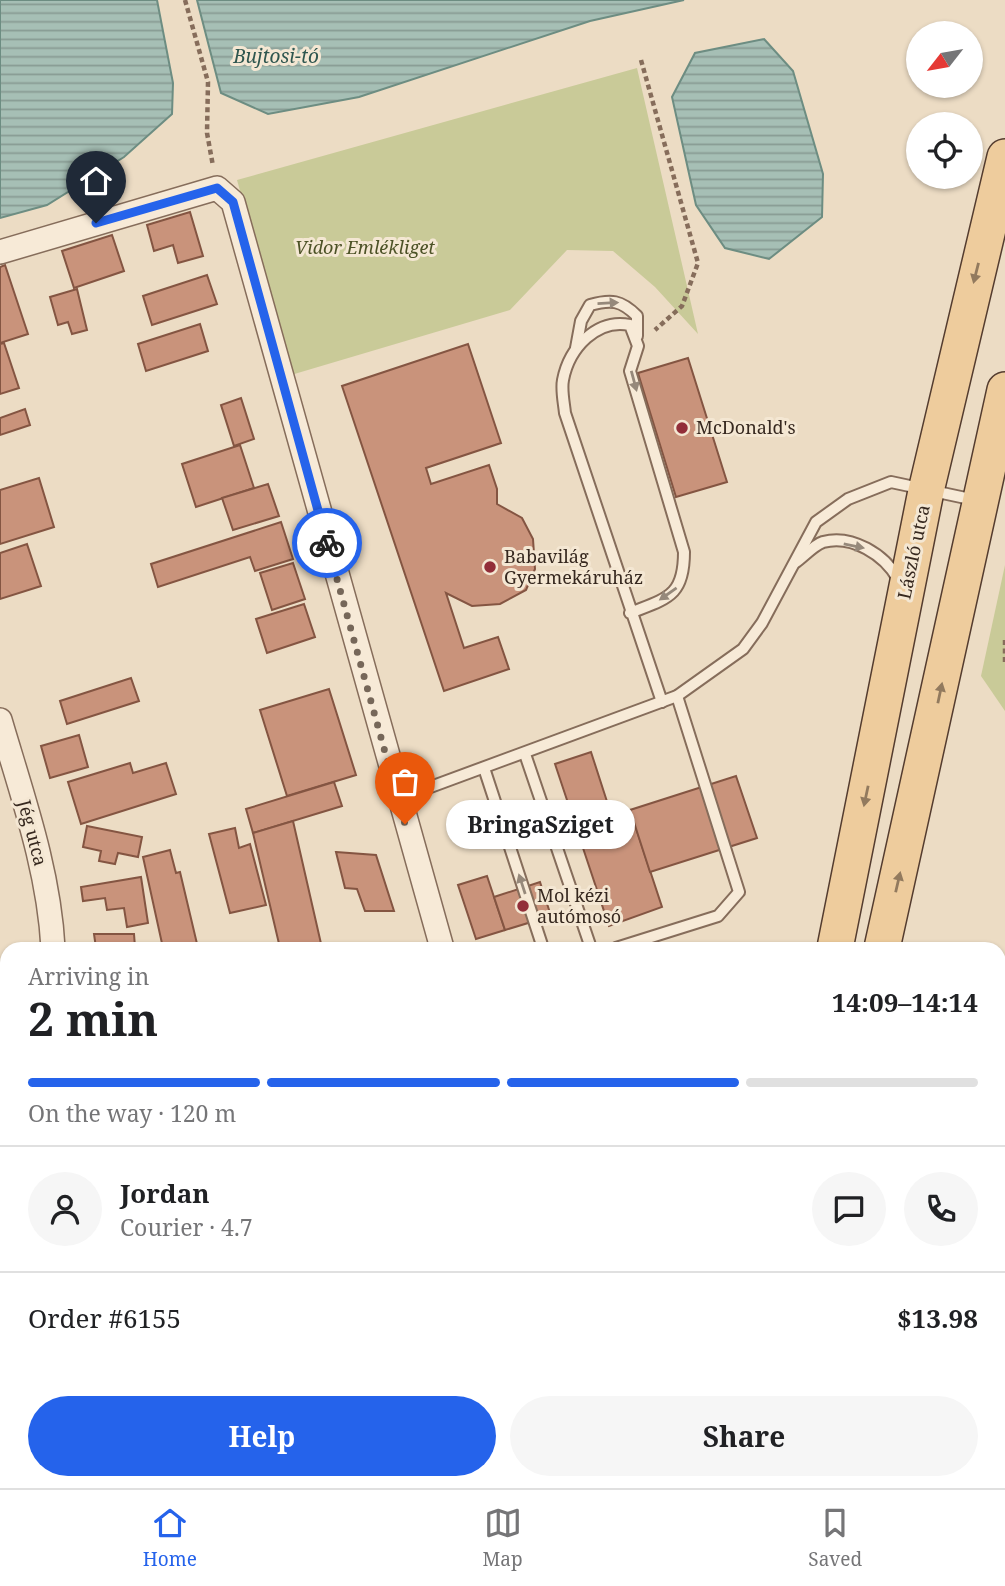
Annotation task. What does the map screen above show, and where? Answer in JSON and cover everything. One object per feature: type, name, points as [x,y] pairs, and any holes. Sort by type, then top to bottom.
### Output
[{"type":"main road","name":"László utca","points":[[836,942],[926,491],[1005,157]]},
{"type":"main road","points":[[883,942],[1005,390]]},
{"type":"street","points":[[0,252],[217,188],[233,202],[398,799],[440,942]]},
{"type":"street","name":"Jég utca","points":[[0,720],[37,847],[51,915],[53,942]]},
{"type":"lane","points":[[630,613],[676,591],[684,575],[684,552],[630,371],[638,346],[637,316],[624,302],[606,300],[590,305],[581,321],[576,348],[563,381],[565,413],[630,613],[662,702]]},
{"type":"lane","points":[[576,348],[600,327],[615,321],[630,325],[638,346]]},
{"type":"lane","points":[[398,799],[677,696],[743,649],[762,622],[816,522],[848,499],[891,482],[981,501]]},
{"type":"lane","points":[[793,564],[822,542],[874,550],[892,569],[905,594]]},
{"type":"lane","points":[[635,942],[718,916],[739,892],[677,696]]},
{"type":"lane","points":[[525,754],[589,942]]},
{"type":"lane","points":[[484,768],[541,942]]},
{"type":"path","points":[[185,0],[208,82],[207,133],[217,188]]},
{"type":"path","points":[[638,346],[682,306],[698,263],[641,60]]},
{"type":"path","points":[[1005,640],[1005,663]]},
{"type":"green space","name":"Vidor Emlékliget","points":[[637,68],[698,334],[655,287],[613,251],[567,250],[510,310],[291,375],[237,180]]},
{"type":"green space","points":[[1005,565],[1005,711],[981,676]]},
{"type":"water","points":[[0,0],[157,0],[173,83],[172,114],[124,157],[47,205],[0,218]]},
{"type":"water","name":"Bujtosi-tó","points":[[197,0],[684,0],[590,21],[359,97],[268,114],[221,93]]},
{"type":"water","points":[[764,39],[793,71],[823,174],[822,217],[769,259],[725,248],[696,205],[672,97],[695,53]]},
{"type":"building","points":[[190,212],[203,256],[178,263],[173,245],[154,251],[147,225]]},
{"type":"building","points":[[112,235],[124,271],[74,288],[62,251]]},
{"type":"building","points":[[5,265],[28,334],[0,343],[0,267]]},
{"type":"building","points":[[207,275],[217,304],[152,325],[143,296]]},
{"type":"building","points":[[77,289],[87,330],[72,334],[68,322],[58,325],[50,297]]},
{"type":"building","points":[[200,324],[208,351],[146,371],[138,344]]},
{"type":"building","points":[[4,343],[19,388],[0,394],[0,344]]},
{"type":"building","points":[[468,344],[501,443],[426,468],[431,484],[489,465],[497,489],[497,504],[522,518],[533,539],[535,569],[526,590],[500,604],[472,606],[446,593],[464,648],[498,637],[509,669],[444,691],[342,386]]},
{"type":"building","name":"McDonald's","points":[[688,358],[727,482],[676,497],[638,373]]},
{"type":"building","points":[[241,398],[254,439],[234,446],[221,405]]},
{"type":"building","points":[[25,409],[30,425],[0,435],[0,418]]},
{"type":"building","points":[[240,445],[254,488],[196,507],[182,464]]},
{"type":"building","points":[[39,478],[54,527],[0,544],[0,490]]},
{"type":"building","points":[[268,484],[279,516],[233,530],[222,498]]},
{"type":"building","points":[[281,522],[293,559],[255,571],[250,557],[158,587],[151,564]]},
{"type":"building","points":[[27,544],[41,586],[0,599],[0,553]]},
{"type":"building","points":[[293,563],[305,599],[272,610],[260,573]]},
{"type":"building","points":[[304,604],[315,637],[267,653],[256,619]]},
{"type":"building","points":[[131,678],[139,701],[67,724],[60,701]]},
{"type":"building","points":[[329,689],[356,775],[287,796],[260,710]]},
{"type":"building","points":[[79,735],[88,767],[50,778],[41,746]]},
{"type":"building","points":[[591,752],[612,817],[630,810],[662,907],[609,926],[555,764]]},
{"type":"building","points":[[130,763],[133,773],[166,763],[176,794],[81,824],[68,782]]},
{"type":"building","points":[[736,776],[757,838],[650,872],[630,810]]},
{"type":"building","points":[[334,782],[342,806],[253,833],[246,809]]},
{"type":"building","points":[[293,821],[321,942],[279,942],[253,833]]},
{"type":"building","points":[[87,826],[142,837],[138,857],[118,853],[115,864],[99,861],[101,851],[83,847]]},
{"type":"building","points":[[235,828],[239,848],[250,844],[266,905],[230,913],[209,834]]},
{"type":"building","points":[[170,850],[176,873],[180,872],[197,942],[162,942],[143,857]]},
{"type":"building","points":[[336,852],[376,855],[394,911],[365,911],[357,889],[345,888]]},
{"type":"building","points":[[487,876],[505,930],[476,939],[458,885]]},
{"type":"building","points":[[141,877],[148,923],[127,927],[124,908],[107,910],[105,898],[83,901],[81,887]]},
{"type":"building","name":"Mol kézi autómosó","points":[[540,882],[551,916],[505,930],[494,897]]},
{"type":"building","points":[[94,934],[134,934],[135,942],[95,942]]},
{"type":"way so far","points":[[327,543],[405,824]]},
{"type":"place","name":"McDonald's","points":[[682,428]]},
{"type":"place","name":"Babavilág Gyermekáruház","points":[[490,567]]},
{"type":"place","name":"BringaSziget","points":[[405,824]]},
{"type":"place","name":"Mol kézi autómosó","points":[[523,906]]},
{"type":"route","points":[[96,223],[217,188],[233,202],[327,543]]}]
